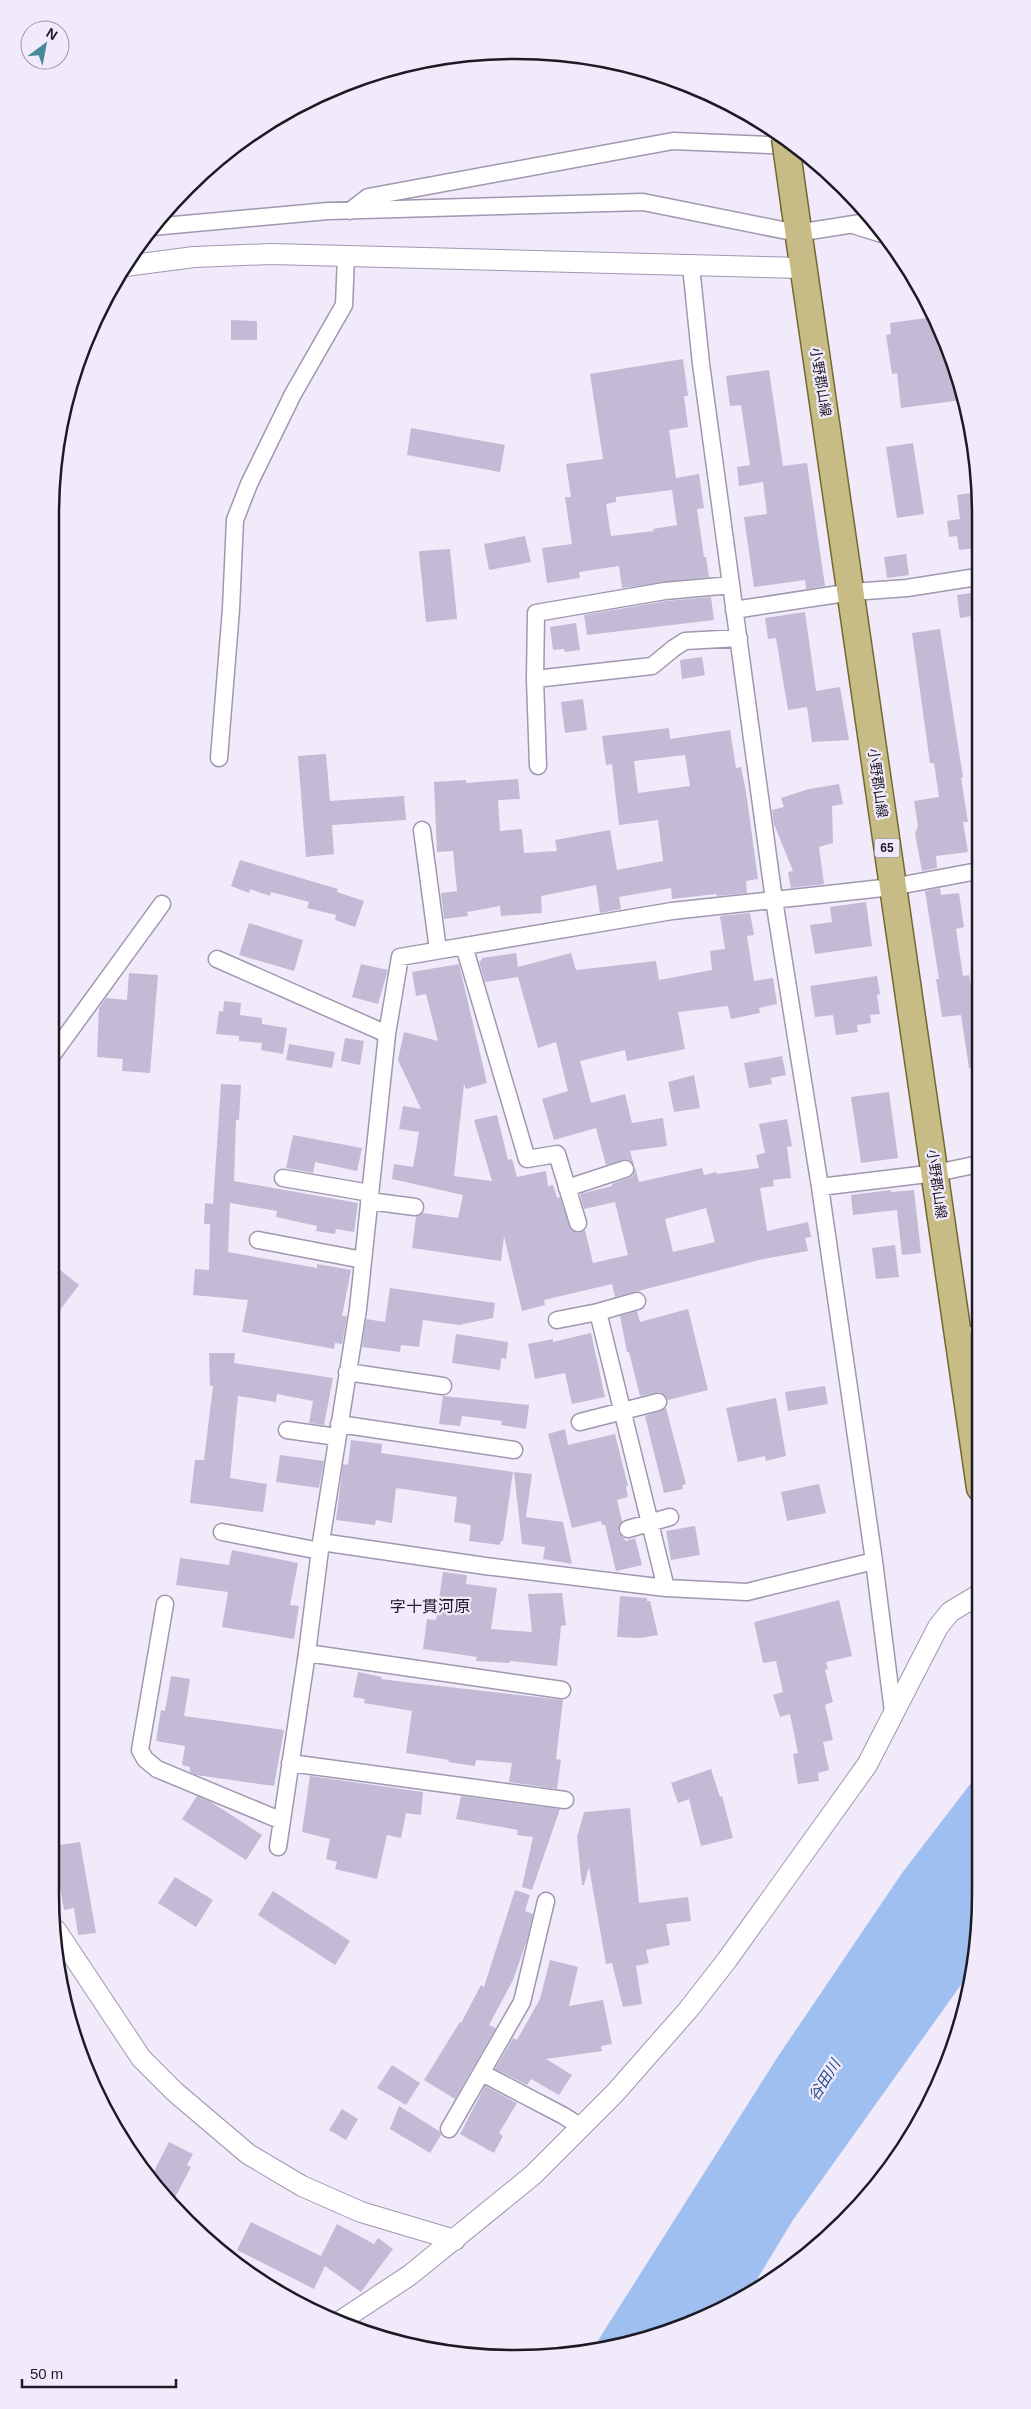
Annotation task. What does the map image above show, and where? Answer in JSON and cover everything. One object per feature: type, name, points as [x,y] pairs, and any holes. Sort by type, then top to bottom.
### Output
[{"type":"main road","name":"小野郡山線","points":[[786,148],[802,268],[852,592],[892,887],[936,1173],[969,1337],[972,1378]]},
{"type":"street","points":[[350,211],[368,197],[673,141],[783,146]]},
{"type":"street","points":[[162,226],[350,211],[643,202],[796,221],[851,224],[866,222]]},
{"type":"street","points":[[851,224],[873,231]]},
{"type":"street","points":[[134,265],[194,257],[252,255],[802,268]]},
{"type":"street","points":[[219,758],[231,609],[235,520],[248,484],[289,402],[344,305],[346,256]]},
{"type":"street","points":[[691,266],[701,364],[774,900],[820,1187],[874,1561],[893,1712]]},
{"type":"street","points":[[734,610],[852,592],[907,588],[972,578]]},
{"type":"street","points":[[538,766],[535,679],[536,613],[665,591],[731,585]]},
{"type":"street","points":[[535,679],[652,666],[685,641],[739,638]]},
{"type":"street","points":[[422,830],[438,950]]},
{"type":"street","points":[[278,1847],[338,1430],[358,1309],[387,1034],[400,957],[672,911],[892,887],[972,872]]},
{"type":"street","points":[[59,1046],[162,904]]},
{"type":"street","points":[[464,946],[527,1159],[557,1154],[578,1223]]},
{"type":"street","points":[[217,960],[387,1034]]},
{"type":"street","points":[[820,1187],[936,1173],[972,1165]]},
{"type":"street","points":[[567,1188],[625,1169]]},
{"type":"street","points":[[283,1178],[415,1207]]},
{"type":"street","points":[[258,1240],[363,1260]]},
{"type":"street","points":[[557,1320],[598,1312],[637,1301]]},
{"type":"street","points":[[598,1312],[666,1588]]},
{"type":"street","points":[[347,1372],[443,1386]]},
{"type":"street","points":[[580,1422],[658,1402]]},
{"type":"street","points":[[287,1430],[338,1430],[514,1450]]},
{"type":"street","points":[[628,1529],[670,1517]]},
{"type":"street","points":[[222,1532],[321,1546],[666,1588],[747,1592],[874,1561]]},
{"type":"street","points":[[346,2317],[410,2276],[533,2175],[616,2093],[688,2010],[727,1960],[867,1765],[938,1627],[950,1612],[972,1599]]},
{"type":"street","points":[[165,1604],[140,1750],[145,1759],[157,1770],[282,1821]]},
{"type":"street","points":[[307,1653],[562,1690]]},
{"type":"street","points":[[290,1763],[564,1800]]},
{"type":"street","points":[[449,2129],[522,2002],[546,1901]]},
{"type":"street","points":[[62,1938],[141,2058],[176,2092],[248,2154],[302,2186],[361,2212],[454,2240]]},
{"type":"street","points":[[482,2073],[564,2116],[581,2128]]},
{"type":"water","name":"谷田川","points":[[972,1782],[971,1923],[963,1982],[793,2220],[756,2282],[718,2303],[662,2326],[634,2335],[597,2342],[777,2058],[902,1873]]},
{"type":"building","points":[[927,318],[948,369],[958,401],[901,408],[897,373],[892,374],[886,335],[891,334],[890,323]]},
{"type":"building","points":[[231,320],[257,321],[257,340],[231,340]]},
{"type":"building","points":[[683,359],[688,396],[684,396],[688,427],[669,430],[676,478],[699,474],[704,508],[697,509],[709,577],[622,588],[619,566],[579,572],[580,578],[547,583],[542,548],[572,544],[565,497],[571,497],[566,464],[603,459],[590,374]],"holes":[[[672,490],[677,525],[653,529],[654,531],[611,536],[606,504],[616,502],[616,497]]]},
{"type":"building","points":[[769,370],[783,466],[807,463],[825,586],[806,589],[805,580],[754,587],[744,517],[767,514],[763,482],[739,486],[737,467],[750,465],[741,405],[730,406],[726,376]]},
{"type":"building","points":[[411,428],[505,445],[500,472],[407,455]]},
{"type":"building","points":[[913,443],[924,514],[897,518],[886,447]]},
{"type":"building","points":[[971,493],[972,549],[959,550],[957,536],[949,537],[947,521],[960,519],[957,495]]},
{"type":"building","points":[[525,536],[531,562],[489,570],[484,544]]},
{"type":"building","points":[[450,549],[457,619],[426,622],[419,551]]},
{"type":"building","points":[[906,554],[909,575],[887,578],[884,557]]},
{"type":"building","points":[[972,593],[972,616],[960,618],[957,595]]},
{"type":"building","points":[[711,597],[714,620],[587,635],[584,615],[666,601]]},
{"type":"building","points":[[805,612],[816,691],[840,687],[849,740],[812,742],[807,707],[788,710],[776,638],[768,639],[765,618]]},
{"type":"building","points":[[576,623],[580,650],[565,652],[564,649],[553,650],[550,627]]},
{"type":"building","points":[[940,629],[963,777],[961,778],[968,822],[963,822],[968,852],[936,856],[937,868],[922,871],[915,834],[918,826],[914,801],[939,797],[934,763],[930,763],[912,633]]},
{"type":"building","points":[[702,657],[705,675],[682,679],[680,660]]},
{"type":"building","points":[[583,699],[587,730],[565,733],[561,702]]},
{"type":"building","points":[[669,728],[670,739],[730,730],[736,768],[741,767],[746,792],[758,879],[746,881],[747,893],[672,899],[671,888],[619,897],[621,909],[600,913],[596,885],[541,896],[542,913],[501,916],[500,906],[467,912],[468,916],[444,919],[441,893],[457,891],[453,851],[437,852],[434,782],[466,780],[466,783],[518,779],[520,799],[498,800],[500,831],[522,829],[524,853],[557,851],[555,840],[610,830],[617,870],[663,861],[658,820],[619,825],[612,764],[606,765],[602,736]],"holes":[[[685,755],[690,786],[638,793],[634,761]]]},
{"type":"building","points":[[326,754],[330,801],[404,796],[406,820],[332,825],[334,854],[306,857],[298,756]]},
{"type":"building","points":[[839,784],[843,804],[832,806],[833,843],[819,847],[824,884],[791,888],[788,872],[793,871],[774,824],[772,810],[784,807],[781,798],[809,789]]},
{"type":"building","points":[[240,860],[338,889],[337,892],[364,901],[355,927],[335,920],[336,915],[307,908],[309,902],[271,892],[270,896],[250,889],[249,893],[231,886]]},
{"type":"building","points":[[940,888],[941,895],[959,893],[964,927],[956,929],[963,976],[969,975],[972,992],[972,1068],[969,1068],[961,1015],[942,1017],[936,979],[939,979],[925,891]]},
{"type":"building","points":[[866,902],[872,946],[815,954],[810,925],[832,922],[830,907]]},
{"type":"building","points":[[750,913],[754,935],[747,936],[754,981],[773,978],[777,1004],[759,1008],[760,1013],[731,1019],[728,1006],[678,1012],[685,1049],[627,1061],[625,1050],[580,1061],[591,1103],[625,1094],[632,1123],[663,1118],[667,1146],[630,1151],[634,1165],[627,1159],[606,1165],[596,1128],[554,1140],[542,1099],[568,1091],[556,1042],[538,1048],[518,977],[485,982],[479,961],[482,958],[516,953],[518,967],[571,953],[576,970],[656,961],[659,980],[712,970],[710,951],[725,949],[720,916]]},
{"type":"building","points":[[249,923],[303,940],[294,971],[239,955]]},
{"type":"building","points":[[361,964],[388,970],[378,1004],[352,997]]},
{"type":"building","points":[[459,964],[487,1083],[466,1089],[464,1084],[454,1176],[492,1181],[474,1120],[497,1115],[508,1160],[512,1159],[517,1177],[546,1171],[548,1186],[553,1185],[557,1198],[560,1197],[571,1230],[576,1233],[585,1230],[593,1263],[628,1255],[615,1202],[584,1209],[580,1194],[612,1186],[612,1184],[629,1178],[633,1175],[635,1167],[639,1182],[702,1168],[704,1175],[759,1168],[756,1155],[765,1153],[759,1124],[787,1119],[792,1146],[787,1147],[791,1178],[773,1180],[774,1186],[760,1188],[767,1231],[808,1222],[811,1237],[805,1238],[808,1251],[763,1259],[615,1297],[612,1284],[544,1300],[545,1305],[522,1311],[504,1236],[501,1261],[412,1248],[416,1217],[423,1213],[458,1218],[463,1195],[392,1179],[394,1164],[413,1167],[419,1132],[399,1129],[403,1106],[421,1109],[398,1060],[404,1032],[438,1041],[426,994],[416,996],[412,972]],"holes":[[[706,1208],[715,1242],[673,1252],[665,1219]]]},
{"type":"building","points":[[129,973],[158,975],[150,1073],[122,1071],[123,1059],[97,1057],[99,1008],[106,998],[127,1000]]},
{"type":"building","points":[[877,976],[880,994],[877,995],[880,1014],[870,1015],[871,1023],[857,1025],[858,1032],[836,1035],[833,1015],[815,1017],[810,986]]},
{"type":"building","points":[[224,1001],[241,1003],[240,1015],[262,1018],[262,1024],[287,1028],[283,1054],[261,1050],[262,1043],[239,1041],[239,1036],[216,1034],[219,1011],[223,1012]]},
{"type":"building","points":[[345,1038],[364,1041],[360,1065],[341,1061]]},
{"type":"building","points":[[289,1044],[335,1052],[332,1068],[286,1060]]},
{"type":"building","points":[[782,1056],[786,1075],[771,1078],[772,1084],[749,1088],[744,1063]]},
{"type":"building","points":[[694,1075],[700,1108],[674,1112],[668,1082]]},
{"type":"building","points":[[221,1084],[241,1085],[239,1120],[236,1120],[234,1181],[358,1203],[354,1232],[336,1229],[335,1234],[316,1231],[317,1226],[276,1217],[277,1211],[230,1203],[228,1252],[317,1268],[317,1264],[351,1270],[342,1316],[347,1316],[342,1344],[335,1343],[334,1349],[242,1332],[248,1300],[193,1295],[195,1269],[209,1270],[210,1224],[204,1224],[205,1203],[213,1204]]},
{"type":"building","points":[[889,1092],[898,1158],[861,1163],[851,1097]]},
{"type":"building","points":[[293,1135],[362,1148],[357,1171],[315,1162],[313,1173],[286,1168]]},
{"type":"building","points":[[891,1190],[891,1192],[914,1190],[921,1253],[902,1255],[897,1210],[853,1215],[851,1195]]},
{"type":"building","points":[[895,1245],[899,1277],[876,1279],[872,1248]]},
{"type":"building","points":[[59,1269],[79,1285],[59,1311]]},
{"type":"building","points":[[390,1288],[495,1303],[493,1318],[459,1325],[423,1320],[419,1347],[401,1345],[400,1352],[362,1347],[366,1319],[385,1322]]},
{"type":"building","points":[[688,1309],[708,1390],[668,1400],[660,1392],[640,1396],[629,1352],[627,1352],[620,1316],[637,1311],[640,1322]]},
{"type":"building","points":[[591,1333],[605,1397],[572,1404],[565,1373],[535,1379],[528,1344],[553,1339],[553,1342]]},
{"type":"building","points":[[456,1334],[508,1342],[506,1359],[501,1358],[500,1370],[452,1363]]},
{"type":"building","points":[[209,1353],[235,1353],[234,1363],[333,1378],[324,1425],[309,1423],[313,1401],[277,1394],[276,1402],[238,1396],[230,1478],[267,1484],[263,1512],[190,1503],[195,1460],[204,1460],[213,1386],[210,1386]]},
{"type":"building","points":[[825,1386],[828,1404],[788,1411],[785,1392]]},
{"type":"building","points":[[443,1396],[529,1405],[526,1429],[501,1425],[502,1421],[462,1416],[460,1426],[439,1424]]},
{"type":"building","points":[[776,1398],[786,1456],[766,1461],[765,1456],[738,1462],[726,1408]]},
{"type":"building","points":[[666,1408],[686,1484],[682,1485],[683,1489],[664,1493],[645,1416]]},
{"type":"building","points":[[565,1429],[568,1445],[615,1434],[628,1486],[626,1486],[628,1497],[617,1500],[622,1521],[618,1531],[626,1541],[635,1538],[642,1565],[616,1571],[605,1525],[602,1525],[601,1521],[572,1528],[548,1434]]},
{"type":"building","points":[[351,1440],[382,1444],[381,1453],[513,1472],[503,1541],[501,1541],[500,1545],[469,1541],[471,1525],[454,1522],[457,1497],[396,1488],[392,1523],[376,1520],[375,1525],[336,1520],[343,1464],[348,1465]]},
{"type":"building","points":[[280,1455],[324,1461],[319,1488],[276,1482]]},
{"type":"building","points":[[514,1472],[532,1474],[526,1517],[563,1522],[572,1564],[543,1559],[545,1547],[522,1544]]},
{"type":"building","points":[[819,1484],[826,1513],[787,1521],[781,1492]]},
{"type":"building","points":[[695,1526],[700,1555],[671,1560],[666,1531]]},
{"type":"building","points":[[232,1550],[298,1563],[290,1605],[299,1606],[294,1639],[222,1627],[228,1592],[176,1585],[180,1558],[229,1565]]},
{"type":"building","points":[[443,1572],[467,1575],[466,1584],[497,1588],[491,1629],[532,1632],[528,1594],[562,1593],[566,1625],[561,1626],[557,1666],[510,1661],[510,1663],[476,1661],[477,1657],[423,1649],[427,1619],[436,1620]]},
{"type":"building","points":[[620,1596],[647,1598],[647,1601],[650,1601],[658,1635],[640,1638],[617,1637]]},
{"type":"building","points":[[839,1600],[852,1656],[826,1662],[828,1669],[825,1670],[833,1702],[825,1705],[833,1740],[823,1742],[829,1770],[818,1773],[819,1781],[798,1784],[793,1754],[798,1753],[790,1714],[780,1717],[773,1695],[783,1692],[776,1661],[763,1663],[754,1622]]},
{"type":"building","points":[[358,1672],[382,1677],[381,1679],[563,1700],[556,1759],[561,1760],[557,1789],[509,1782],[512,1763],[476,1760],[475,1766],[406,1753],[412,1711],[364,1703],[365,1699],[353,1697]]},
{"type":"building","points":[[171,1676],[190,1679],[184,1716],[284,1730],[274,1786],[196,1775],[190,1772],[190,1767],[182,1765],[185,1746],[156,1741],[161,1710],[165,1711]]},
{"type":"building","points":[[711,1769],[720,1797],[722,1796],[733,1838],[701,1846],[689,1799],[678,1803],[671,1783]]},
{"type":"building","points":[[310,1776],[423,1792],[421,1815],[406,1813],[401,1838],[387,1835],[377,1879],[335,1869],[337,1862],[326,1859],[330,1839],[302,1832]]},
{"type":"building","points":[[197,1796],[211,1802],[262,1835],[246,1860],[182,1819]]},
{"type":"building","points":[[461,1796],[560,1809],[532,1890],[522,1887],[533,1837],[517,1835],[518,1830],[456,1819]]},
{"type":"building","points":[[630,1808],[639,1903],[688,1897],[691,1921],[666,1924],[670,1945],[646,1950],[649,1963],[636,1966],[642,2004],[623,2007],[612,1963],[606,1964],[589,1867],[584,1885],[582,1885],[577,1837],[584,1812]]},
{"type":"building","points":[[80,1842],[96,1933],[78,1935],[74,1908],[64,1910],[59,1881],[59,1845]]},
{"type":"building","points":[[175,1877],[213,1900],[196,1927],[158,1903]]},
{"type":"building","points":[[515,1890],[530,1895],[525,1911],[533,1914],[527,1940],[513,1980],[489,2025],[496,2028],[455,2099],[424,2080],[461,2023],[481,1985],[484,1987]]},
{"type":"building","points":[[273,1891],[350,1941],[335,1965],[258,1915]]},
{"type":"building","points":[[550,1960],[578,1967],[569,2006],[603,2000],[612,2044],[601,2046],[602,2051],[546,2059],[572,2075],[559,2095],[531,2079],[527,2085],[495,2069],[513,2038],[517,2040],[540,1999]]},
{"type":"building","points":[[392,2065],[420,2083],[406,2105],[377,2088]]},
{"type":"building","points":[[485,2086],[517,2103],[499,2133],[503,2136],[494,2153],[460,2134]]},
{"type":"building","points":[[399,2106],[439,2131],[441,2135],[430,2153],[390,2129]]},
{"type":"building","points":[[342,2109],[358,2119],[346,2140],[329,2130]]},
{"type":"building","points":[[169,2142],[193,2154],[187,2165],[191,2167],[175,2198],[153,2172]]},
{"type":"building","points":[[251,2222],[321,2256],[337,2224],[374,2244],[378,2238],[393,2249],[361,2292],[325,2266],[314,2289],[237,2250]]},
{"type":"district","name":"字十貫河原","points":[[430,1606]]}]
